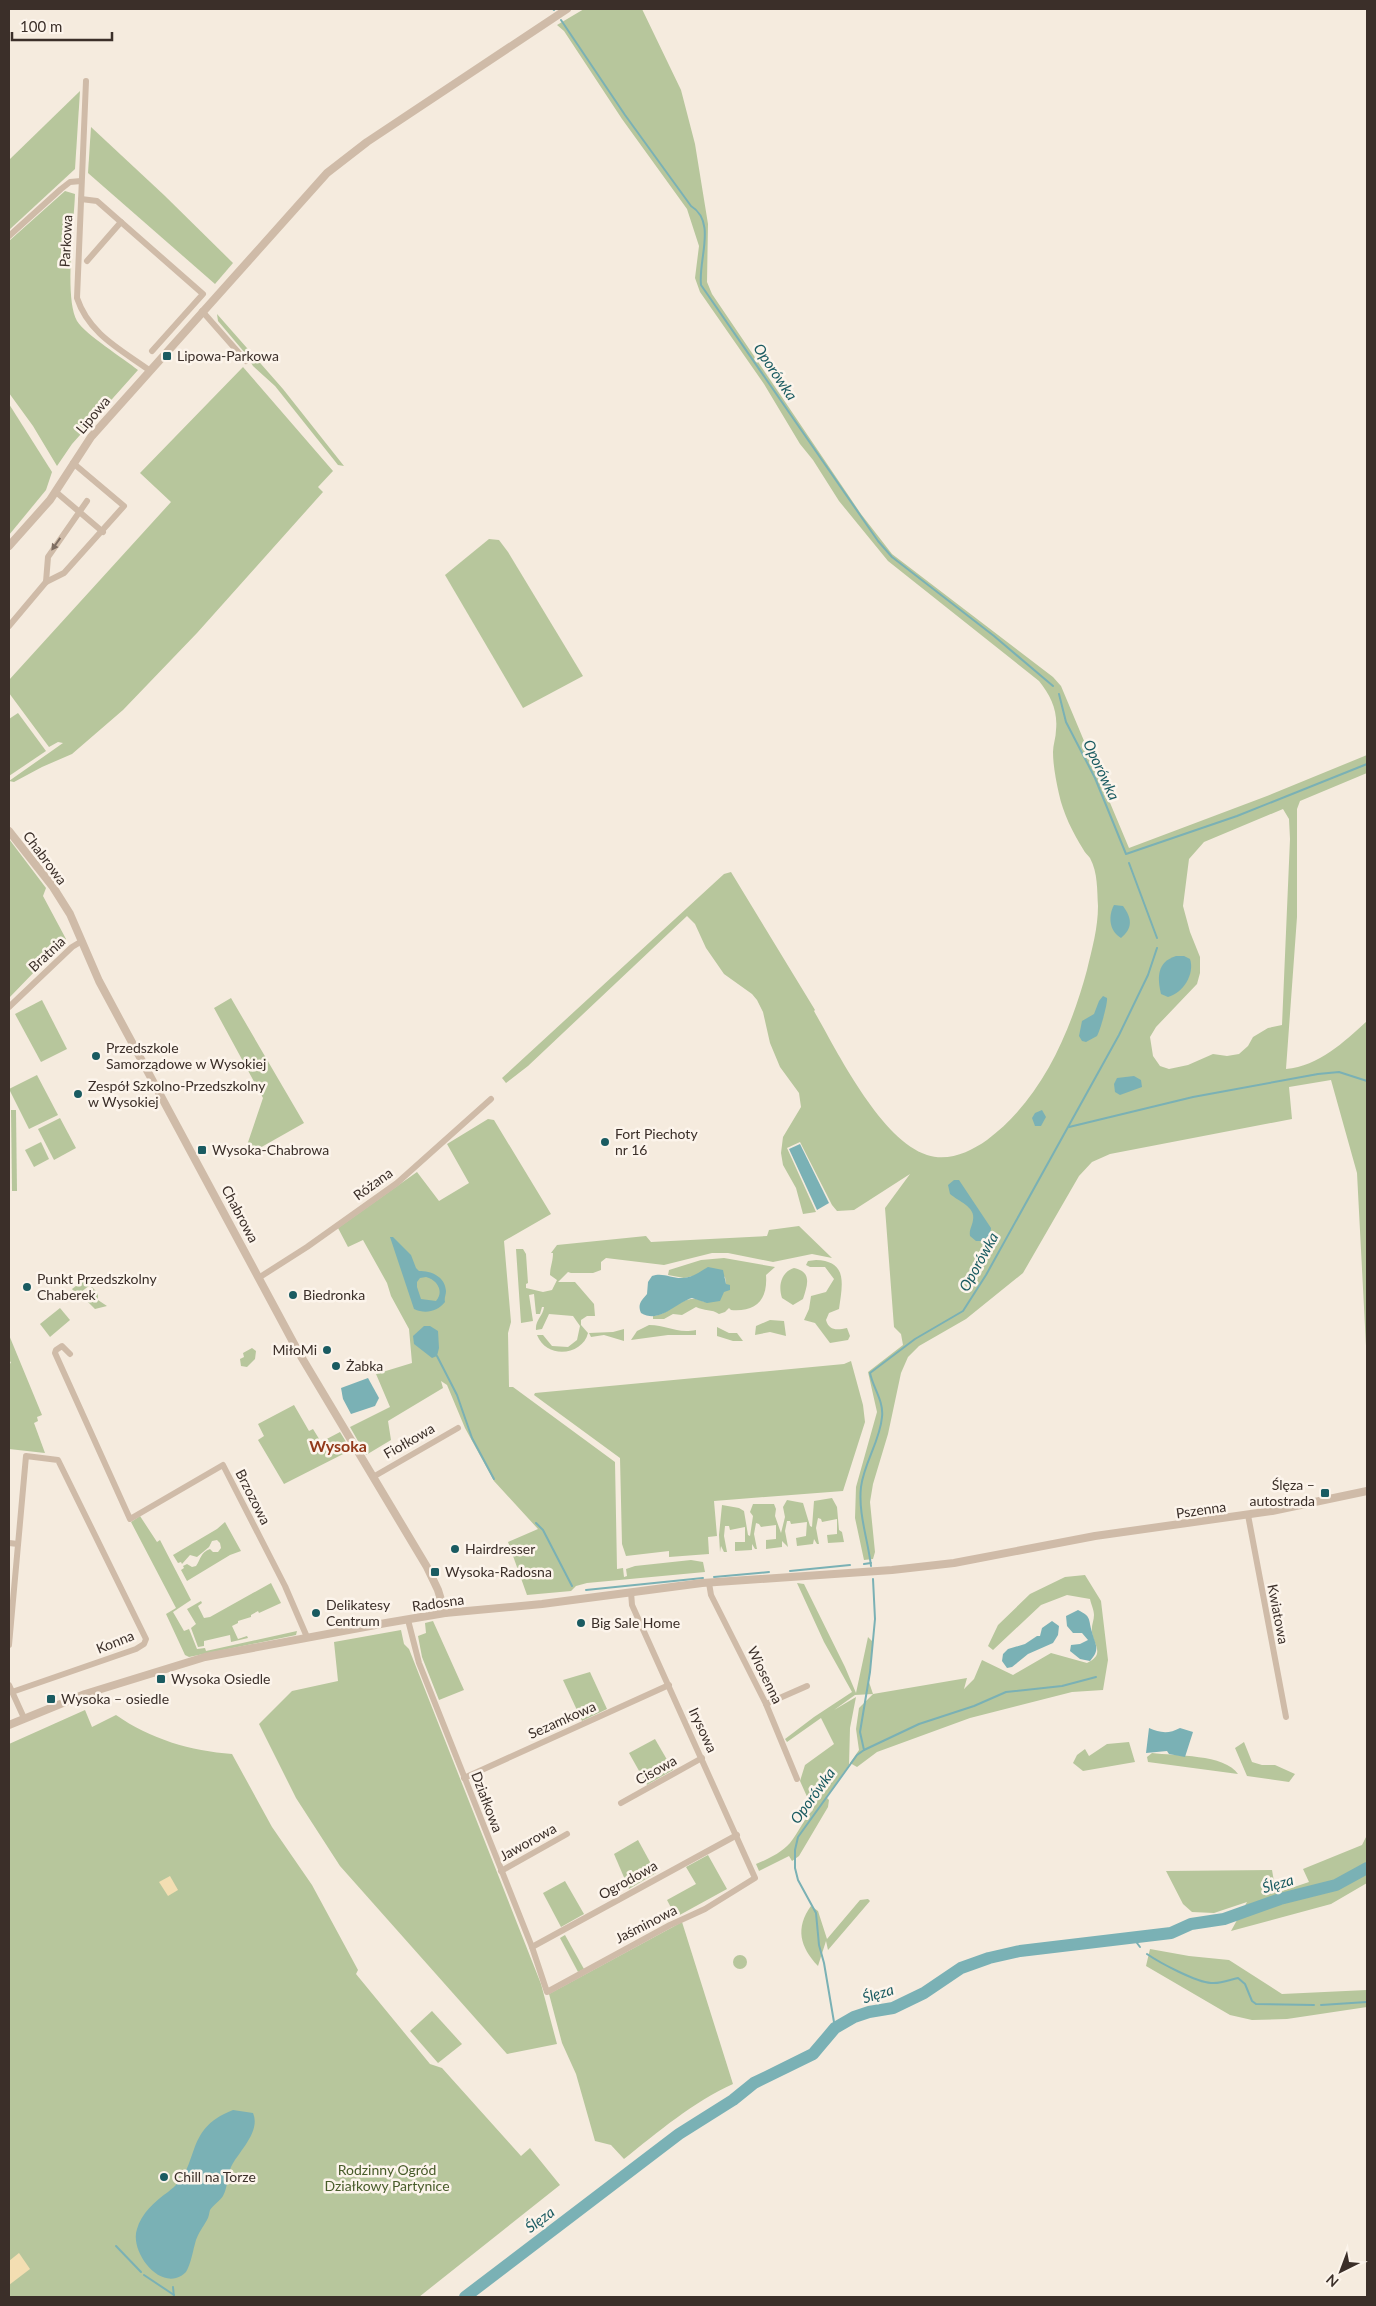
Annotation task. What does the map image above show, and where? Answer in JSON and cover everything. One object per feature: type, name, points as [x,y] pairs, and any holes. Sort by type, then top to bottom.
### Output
[{"type":"street","name":"Lipowa","points":[[9,546],[41,512],[91,437],[310,191],[338,163],[567,9]]},
{"type":"street","name":"Parkowa","points":[[86,81],[77,287],[80,306],[84,316],[95,330],[149,370]]},
{"type":"street","points":[[9,236],[70,182],[81,181]]},
{"type":"street","points":[[81,199],[97,201],[203,294],[152,351]]},
{"type":"street","points":[[87,261],[121,222]]},
{"type":"street","points":[[204,309],[246,361]]},
{"type":"street","points":[[9,626],[46,582],[64,573],[103,532],[124,506],[73,463]]},
{"type":"street","points":[[56,492],[103,532]]},
{"type":"street","points":[[46,582],[48,557],[87,501]]},
{"type":"street","name":"Chabrowa","points":[[9,831],[53,887],[70,914],[99,981],[300,1352],[427,1567],[438,1590],[444,1613]]},
{"type":"street","name":"Bratnia","points":[[9,1007],[72,947],[82,941]]},
{"type":"street","name":"Różana","points":[[260,1277],[307,1247],[396,1183],[491,1099]]},
{"type":"street","name":"Brzozowa","points":[[70,1354],[62,1346],[56,1350],[130,1519],[223,1465],[285,1586],[307,1637]]},
{"type":"street","name":"Fiołkowa","points":[[373,1477],[458,1428]]},
{"type":"street","name":"Konna","points":[[12,1692],[136,1649],[144,1644],[146,1639],[58,1460],[26,1456],[18,1544]]},
{"type":"street","name":"Pszenna","points":[[855,1572],[954,1563],[1095,1536],[1248,1515],[1367,1492]]},
{"type":"street","name":"Kwiatowa","points":[[1248,1515],[1286,1717]]},
{"type":"street","points":[[9,1544],[18,1544],[9,1645]]},
{"type":"street","name":"Radosna","points":[[9,1725],[85,1694],[190,1661],[307,1637],[444,1613],[709,1583],[855,1572]]},
{"type":"street","name":"Wiosenna","points":[[709,1583],[712,1595],[766,1704],[797,1780]]},
{"type":"street","name":"Irysowa","points":[[631,1592],[632,1604],[755,1878]]},
{"type":"street","name":"Działkowa","points":[[408,1620],[419,1663],[532,1947],[547,1992]]},
{"type":"street","points":[[9,1685],[24,1718]]},
{"type":"street","name":"Sezamkowa","points":[[464,1778],[669,1686]]},
{"type":"street","points":[[766,1704],[807,1686]]},
{"type":"street","name":"Cisowa","points":[[621,1803],[702,1758]]},
{"type":"street","name":"Jaworowa","points":[[501,1871],[568,1834]]},
{"type":"street","name":"Ogrodowa","points":[[532,1947],[736,1835]]},
{"type":"street","name":"Jaśminowa","points":[[547,1992],[670,1925],[705,1909],[755,1878]]},
{"type":"green space","points":[[584,9],[642,9],[681,90],[695,144],[708,224],[707,282],[712,294],[861,514],[892,554],[1053,677],[1061,686],[1129,848],[1267,796],[1367,755],[1367,773],[1300,801],[1297,809],[1297,917],[1286,1069],[1298,1067],[1320,1058],[1340,1045],[1367,1021],[1367,1365],[1357,1173],[1331,1080],[1289,1087],[1292,1119],[1110,1154],[1092,1162],[1079,1176],[1023,1273],[966,1319],[919,1346],[908,1357],[901,1373],[888,1434],[873,1484],[870,1502],[875,1552],[873,1559],[864,1560],[855,1518],[856,1487],[877,1412],[868,1372],[903,1345],[901,1334],[894,1327],[885,1208],[910,1174],[854,1210],[837,1211],[832,1205],[800,1142],[787,1148],[816,1212],[803,1214],[796,1188],[783,1165],[781,1153],[783,1137],[801,1107],[799,1093],[780,1067],[770,1043],[763,1012],[757,1000],[752,994],[724,974],[706,948],[695,924],[687,916],[528,1066],[506,1083],[502,1078],[724,874],[731,872],[815,1010],[848,1071],[877,1113],[893,1132],[910,1146],[927,1155],[943,1157],[958,1155],[987,1140],[1006,1124],[1038,1085],[1051,1064],[1072,1018],[1087,970],[1097,922],[1096,876],[1093,864],[1072,830],[1061,801],[1053,757],[1056,716],[1047,692],[1039,681],[888,561],[839,501],[813,460],[800,444],[764,384],[700,292],[695,278],[699,246],[687,209],[622,119],[564,31],[557,25]],"holes":[[[1283,809],[1289,819],[1290,839],[1282,1025],[1268,1028],[1253,1037],[1248,1046],[1239,1054],[1227,1056],[1213,1054],[1188,1065],[1169,1069],[1160,1066],[1153,1056],[1150,1037],[1156,1027],[1197,984],[1200,973],[1200,957],[1190,932],[1183,906],[1189,859],[1204,842]]]},
{"type":"green space","points":[[80,91],[75,169],[9,230],[9,160]]},
{"type":"green space","points":[[91,127],[233,263],[215,284],[88,173]]},
{"type":"green space","points":[[65,191],[75,194],[70,279],[73,310],[77,321],[96,339],[138,370],[72,444],[57,466],[33,426],[9,393],[9,241]]},
{"type":"green space","points":[[217,314],[283,389],[344,466],[338,465],[275,386],[253,366],[245,353],[218,321]]},
{"type":"green space","points":[[243,367],[333,471],[318,487],[323,492],[197,633],[123,710],[72,754],[14,782],[9,781],[63,743],[58,742],[49,747],[9,693],[9,680],[171,502],[140,473]]},
{"type":"green space","points":[[9,404],[52,472],[46,490],[9,535]]},
{"type":"green space","points":[[489,539],[499,540],[508,552],[583,676],[523,708],[445,575]]},
{"type":"green space","points":[[18,713],[46,751],[9,776],[9,719]]},
{"type":"green space","points":[[9,839],[46,888],[43,896],[66,939],[9,998]]},
{"type":"green space","points":[[231,998],[304,1123],[249,1154],[244,1154],[263,1098],[214,1008]]},
{"type":"green space","points":[[42,1000],[67,1049],[41,1062],[15,1014]]},
{"type":"green space","points":[[37,1075],[58,1115],[29,1129],[9,1089]]},
{"type":"green space","points":[[11,1110],[16,1110],[17,1191],[12,1191]]},
{"type":"green space","points":[[60,1118],[76,1148],[54,1160],[38,1129]]},
{"type":"green space","points":[[488,1119],[494,1120],[551,1214],[504,1241],[511,1322],[508,1333],[509,1387],[513,1387],[615,1462],[617,1569],[623,1568],[624,1577],[627,1576],[626,1569],[635,1566],[691,1560],[703,1562],[705,1572],[587,1583],[576,1586],[571,1591],[527,1595],[508,1542],[538,1529],[494,1481],[465,1428],[447,1385],[441,1381],[443,1388],[388,1421],[391,1440],[366,1455],[350,1427],[390,1407],[376,1374],[412,1363],[409,1329],[391,1296],[387,1283],[363,1240],[348,1247],[338,1228],[417,1172],[439,1201],[469,1183],[447,1144]]},
{"type":"green space","points":[[41,1142],[49,1159],[34,1167],[25,1150]]},
{"type":"green space","points":[[799,1226],[832,1258],[812,1254],[773,1262],[728,1253],[712,1253],[664,1265],[606,1258],[601,1262],[601,1270],[593,1273],[568,1272],[558,1282],[575,1282],[594,1304],[595,1316],[587,1316],[581,1320],[581,1325],[588,1333],[585,1340],[579,1346],[564,1352],[548,1348],[542,1343],[537,1335],[543,1335],[552,1346],[568,1347],[577,1340],[580,1326],[573,1316],[549,1314],[542,1329],[536,1330],[544,1307],[542,1307],[540,1314],[536,1314],[534,1294],[529,1295],[533,1321],[521,1323],[516,1249],[523,1249],[526,1254],[528,1283],[526,1288],[543,1292],[552,1290],[557,1280],[550,1275],[553,1256],[553,1253],[551,1253],[557,1245],[646,1236],[651,1242],[767,1236],[769,1230]]},
{"type":"green space","points":[[724,1258],[775,1267],[766,1275],[765,1292],[758,1303],[747,1309],[731,1310],[729,1308],[719,1314],[696,1307],[682,1315],[673,1314],[664,1319],[653,1319],[653,1316],[660,1315],[684,1301],[697,1299],[704,1302],[726,1285],[725,1277],[708,1268],[698,1275],[684,1278],[668,1275],[669,1270],[701,1260]]},
{"type":"green space","points":[[808,1261],[827,1261],[839,1270],[842,1284],[839,1309],[829,1313],[826,1320],[831,1328],[847,1328],[850,1336],[848,1340],[830,1343],[815,1323],[804,1320],[809,1309],[811,1296],[826,1292],[834,1279],[825,1267],[810,1267],[806,1265]]},
{"type":"green space","points":[[794,1268],[804,1273],[807,1280],[803,1299],[793,1305],[782,1298],[780,1289],[783,1276]]},
{"type":"green space","points":[[89,1276],[94,1282],[77,1295],[72,1289]]},
{"type":"green space","points":[[92,1287],[98,1293],[98,1300],[107,1306],[95,1309],[81,1295]]},
{"type":"green space","points":[[60,1308],[70,1320],[50,1337],[40,1324]]},
{"type":"green space","points":[[770,1320],[784,1321],[786,1336],[770,1332],[755,1335],[756,1326]]},
{"type":"green space","points":[[649,1325],[683,1331],[696,1330],[696,1335],[668,1335],[631,1340],[637,1331]]},
{"type":"green space","points":[[717,1327],[729,1333],[737,1333],[743,1341],[733,1341],[717,1336]]},
{"type":"green space","points":[[624,1329],[624,1341],[604,1335],[591,1337],[589,1333],[613,1332]]},
{"type":"green space","points":[[9,1335],[42,1415],[37,1417],[38,1421],[34,1423],[45,1453],[9,1449],[9,1364],[11,1363],[9,1359]]},
{"type":"green space","points":[[252,1348],[256,1351],[255,1359],[247,1367],[241,1366],[240,1359],[244,1357],[243,1353]]},
{"type":"green space","points":[[851,1361],[863,1405],[865,1422],[843,1491],[714,1501],[717,1536],[708,1537],[709,1554],[669,1557],[669,1551],[626,1556],[622,1544],[620,1458],[534,1395],[535,1393],[844,1364]]},
{"type":"green space","points":[[294,1405],[309,1431],[313,1429],[321,1442],[340,1432],[351,1450],[284,1484],[258,1440],[264,1436],[258,1424]]},
{"type":"green space","points":[[832,1498],[837,1507],[839,1530],[842,1532],[844,1542],[828,1543],[827,1535],[837,1534],[837,1519],[822,1522],[818,1518],[816,1528],[819,1544],[814,1539],[813,1544],[797,1546],[796,1538],[806,1536],[807,1522],[791,1524],[790,1521],[787,1521],[785,1531],[788,1547],[782,1541],[782,1547],[766,1549],[766,1540],[776,1539],[776,1525],[761,1527],[756,1523],[754,1534],[757,1549],[752,1544],[752,1550],[735,1551],[735,1542],[745,1542],[745,1527],[730,1530],[729,1526],[725,1526],[724,1536],[727,1552],[724,1552],[721,1546],[720,1552],[719,1535],[722,1505],[739,1508],[744,1511],[748,1535],[750,1536],[753,1516],[750,1512],[753,1504],[774,1504],[776,1509],[775,1516],[781,1533],[785,1517],[783,1507],[787,1500],[803,1503],[810,1526],[812,1527],[814,1501]]},
{"type":"green space","points":[[140,1516],[157,1542],[160,1540],[191,1600],[173,1612],[184,1631],[189,1629],[197,1649],[205,1648],[206,1651],[297,1631],[296,1635],[189,1657],[185,1655],[166,1614],[176,1608],[131,1522]]},
{"type":"green space","points":[[225,1522],[241,1551],[230,1555],[187,1581],[181,1570],[184,1568],[183,1566],[187,1564],[192,1567],[196,1566],[202,1554],[210,1549],[213,1552],[218,1552],[221,1548],[220,1543],[217,1540],[212,1541],[209,1547],[197,1557],[190,1555],[182,1564],[181,1562],[178,1563],[173,1555],[217,1529]]},
{"type":"green space","points":[[1085,1575],[1101,1601],[1108,1660],[1103,1690],[1072,1692],[970,1718],[877,1752],[857,1767],[850,1763],[859,1750],[856,1729],[859,1708],[873,1694],[967,1678],[964,1689],[974,1679],[982,1660],[1013,1675],[1051,1653],[1087,1663],[1093,1660],[1097,1653],[1092,1632],[1093,1609],[1090,1599],[1067,1595],[1041,1605],[993,1650],[988,1646],[998,1625],[1030,1594],[1065,1577]]},
{"type":"green space","points":[[271,1583],[281,1603],[259,1613],[258,1611],[251,1615],[251,1617],[238,1621],[238,1623],[232,1626],[238,1639],[247,1636],[248,1638],[231,1642],[230,1635],[204,1641],[204,1646],[198,1647],[191,1628],[196,1624],[187,1609],[201,1601],[202,1603],[198,1606],[204,1618],[210,1617]]},
{"type":"green space","points":[[797,1583],[804,1584],[856,1693],[868,1637],[873,1642],[869,1682],[873,1694],[855,1695],[834,1710],[856,1697],[850,1728],[849,1765],[826,1797],[829,1800],[828,1807],[799,1856],[792,1861],[789,1856],[759,1871],[756,1864],[783,1850],[813,1810],[800,1781],[805,1765],[834,1744],[821,1718],[787,1742],[785,1739],[852,1692],[824,1642]]},
{"type":"green space","points":[[433,1621],[464,1690],[439,1700],[422,1657],[418,1636],[426,1633],[425,1623]]},
{"type":"green space","points":[[401,1630],[404,1644],[409,1649],[541,1984],[557,2044],[507,2054],[340,1866],[296,1798],[259,1724],[292,1691],[338,1681],[334,1642]]},
{"type":"green space","points":[[590,1672],[607,1709],[582,1721],[563,1680]]},
{"type":"green space","name":"Rodzinny Ogród Działkowy Partynice","points":[[85,1710],[92,1727],[116,1715],[143,1731],[171,1742],[201,1750],[232,1754],[272,1827],[312,1885],[358,1970],[356,1974],[430,2064],[442,2068],[521,2156],[530,2148],[560,2185],[419,2297],[9,2297],[9,1744]]},
{"type":"green space","points":[[655,1739],[673,1770],[647,1785],[629,1753]]},
{"type":"green space","points":[[1129,1742],[1135,1762],[1083,1771],[1073,1763],[1077,1755],[1085,1749],[1089,1756],[1107,1744]]},
{"type":"green space","points":[[1244,1742],[1252,1762],[1262,1765],[1275,1765],[1295,1774],[1289,1782],[1247,1776],[1235,1748]]},
{"type":"green space","points":[[1152,1753],[1211,1759],[1232,1767],[1238,1774],[1148,1762],[1147,1757]]},
{"type":"green space","points":[[1367,1835],[1367,1883],[1331,1904],[1231,1931],[1247,1902],[1214,1913],[1192,1912],[1183,1904],[1166,1871],[1272,1870],[1276,1893],[1309,1882],[1303,1869],[1362,1845]]},
{"type":"green space","points":[[638,1840],[656,1873],[629,1889],[614,1854]]},
{"type":"green space","points":[[708,1855],[727,1889],[676,1917],[667,1900],[696,1884],[686,1867]]},
{"type":"green space","points":[[565,1881],[584,1914],[561,1927],[543,1893]]},
{"type":"green space","points":[[868,1899],[870,1901],[828,1950],[826,1941],[818,1966],[807,1952],[801,1930],[806,1914],[811,1906],[818,1911],[827,1939],[860,1900]]},
{"type":"green space","points":[[682,1922],[733,2084],[690,2109],[624,2159],[611,2145],[595,2141],[576,2074],[562,2043],[549,1994]]},
{"type":"green space","points":[[565,1935],[584,1969],[578,1972],[560,1938]]},
{"type":"green space","points":[[1150,1949],[1189,1956],[1229,1960],[1282,1994],[1367,1990],[1367,2007],[1287,2019],[1252,2020],[1230,2015],[1146,1966]]},
{"type":"green space","points":[[737,1955],[743,1955],[747,1962],[743,1969],[737,1969],[733,1965],[733,1959]]},
{"type":"green space","points":[[432,2011],[462,2044],[438,2063],[410,2031]]},
{"type":"sand","points":[[170,1876],[178,1890],[168,1896],[159,1882]]},
{"type":"sand","points":[[19,2253],[30,2269],[9,2285],[9,2261]]},
{"type":"water","points":[[1114,905],[1123,906],[1130,923],[1128,930],[1121,938],[1114,931],[1111,923],[1110,918]]},
{"type":"water","points":[[1176,956],[1184,956],[1190,959],[1191,971],[1183,987],[1168,997],[1161,994],[1159,976],[1165,962]]},
{"type":"water","points":[[1103,996],[1107,998],[1107,1001],[1104,1017],[1097,1036],[1086,1042],[1082,1041],[1079,1036],[1082,1021],[1094,1014]]},
{"type":"water","points":[[1134,1076],[1141,1080],[1142,1087],[1120,1095],[1115,1092],[1114,1084],[1117,1078]]},
{"type":"water","points":[[1042,1110],[1046,1117],[1041,1126],[1035,1126],[1032,1118],[1035,1113]]},
{"type":"water","points":[[800,1144],[829,1203],[817,1210],[789,1149]]},
{"type":"water","points":[[954,1180],[959,1180],[991,1228],[990,1236],[982,1241],[976,1241],[970,1236],[973,1220],[972,1211],[950,1194],[948,1185]]},
{"type":"water","points":[[390,1237],[393,1237],[411,1255],[419,1271],[437,1275],[445,1286],[445,1302],[438,1308],[427,1312],[414,1309]],"holes":[[[426,1277],[437,1284],[440,1290],[436,1301],[421,1299],[417,1287],[417,1282],[420,1278]]]},
{"type":"water","points":[[708,1267],[723,1270],[726,1284],[730,1285],[730,1290],[724,1292],[720,1301],[707,1303],[692,1298],[667,1312],[655,1316],[641,1313],[640,1305],[647,1294],[648,1282],[652,1276],[685,1278]]},
{"type":"water","points":[[424,1326],[430,1326],[438,1331],[439,1348],[437,1356],[432,1358],[414,1344],[413,1336]]},
{"type":"water","points":[[368,1378],[379,1398],[375,1406],[351,1414],[343,1399],[341,1388]]},
{"type":"water","points":[[1078,1610],[1089,1619],[1096,1644],[1095,1653],[1090,1661],[1080,1659],[1070,1651],[1071,1645],[1080,1644],[1088,1640],[1082,1633],[1073,1633],[1067,1626],[1066,1616]]},
{"type":"water","points":[[1052,1621],[1059,1626],[1058,1635],[1053,1643],[1028,1654],[1012,1667],[1007,1668],[1002,1661],[1003,1654],[1008,1649],[1025,1644],[1040,1636],[1042,1628]]},
{"type":"water","points":[[1149,1728],[1164,1732],[1180,1728],[1193,1732],[1185,1757],[1169,1754],[1167,1751],[1146,1753]]},
{"type":"water","points":[[233,2110],[253,2113],[255,2120],[252,2134],[231,2167],[223,2196],[210,2210],[208,2219],[196,2240],[186,2272],[176,2278],[160,2276],[152,2270],[140,2255],[136,2237],[139,2223],[149,2208],[179,2182],[186,2171],[199,2138],[206,2128],[217,2118]]},
{"type":"waterway","name":"Oporówka","points":[[561,20],[625,115],[691,206],[699,213],[705,231],[701,285],[878,541],[892,557],[994,636],[1053,686]]},
{"type":"waterway","points":[[1059,694],[1066,722],[1095,778],[1126,854],[1237,816],[1367,764]]},
{"type":"waterway","name":"Oporówka","points":[[1129,863],[1157,938]]},
{"type":"waterway","name":"Oporówka","points":[[871,1566],[860,1497],[865,1469],[881,1426],[882,1411],[870,1373],[915,1339],[963,1311],[986,1275],[1119,1035],[1148,975],[1157,948]]},
{"type":"waterway","points":[[1069,1127],[1193,1097],[1318,1074],[1339,1072],[1367,1081]]},
{"type":"waterway","points":[[437,1356],[457,1395],[472,1438],[494,1479]]},
{"type":"waterway","points":[[536,1523],[543,1530],[572,1586]]},
{"type":"waterway","name":"Oporówka","points":[[864,1564],[871,1563]]},
{"type":"waterway","points":[[790,1571],[850,1565]]},
{"type":"waterway","points":[[714,1577],[769,1572]]},
{"type":"waterway","points":[[586,1590],[703,1578]]},
{"type":"waterway","name":"Oporówka","points":[[835,2028],[824,1963],[819,1945],[816,1913],[798,1880],[795,1868],[795,1850],[798,1837],[857,1755],[864,1750],[860,1732],[870,1672],[875,1619],[873,1579]]},
{"type":"waterway","points":[[864,1750],[919,1724],[974,1706],[1006,1692],[1062,1686],[1096,1677]]},
{"type":"waterway","name":"Ślęza","points":[[465,2297],[679,2134],[733,2100],[754,2083],[813,2054],[835,2028],[854,2017],[893,2008],[924,1993],[961,1968],[989,1958],[1020,1951],[1171,1933],[1191,1924],[1224,1919],[1280,1899],[1336,1885],[1367,1868]]},
{"type":"waterway","points":[[1134,1939],[1140,1947]]},
{"type":"waterway","points":[[1147,1954],[1178,1972],[1204,1982],[1218,1983],[1238,1978],[1245,1984],[1252,2001],[1256,2004],[1314,2005]]},
{"type":"waterway","points":[[1321,2005],[1367,2002]]},
{"type":"waterway","points":[[116,2246],[141,2272]]},
{"type":"waterway","points":[[144,2275],[174,2295]]},
{"type":"waterway","points":[[173,2287],[174,2297]]},
{"type":"place","name":"Lipowa-Parkowa","points":[[167,356]]},
{"type":"place","name":"Przedszkole Samorządowe w Wysokiej","points":[[96,1056]]},
{"type":"place","name":"Zespół Szkolno-Przedszkolny w Wysokiej","points":[[78,1094]]},
{"type":"place","name":"Fort Piechoty nr 16","points":[[605,1142]]},
{"type":"place","name":"Wysoka-Chabrowa","points":[[202,1150]]},
{"type":"place","name":"Punkt Przedszkolny Chaberek","points":[[27,1287]]},
{"type":"place","name":"Biedronka","points":[[293,1295]]},
{"type":"place","name":"MiłoMi","points":[[327,1350]]},
{"type":"place","name":"Żabka","points":[[336,1366]]},
{"type":"place","name":"Ślęza – autostrada","points":[[1325,1493]]},
{"type":"place","name":"Hairdresser","points":[[455,1549]]},
{"type":"place","name":"Wysoka-Radosna","points":[[435,1572]]},
{"type":"place","name":"Delikatesy Centrum","points":[[316,1613]]},
{"type":"place","name":"Big Sale Home","points":[[581,1623]]},
{"type":"place","name":"Wysoka Osiedle","points":[[161,1679]]},
{"type":"place","name":"Wysoka – osiedle","points":[[51,1699]]},
{"type":"place","name":"Chill na Torze","points":[[164,2177]]},
{"type":"district","name":"Wysoka","points":[[338,1446]]}]
